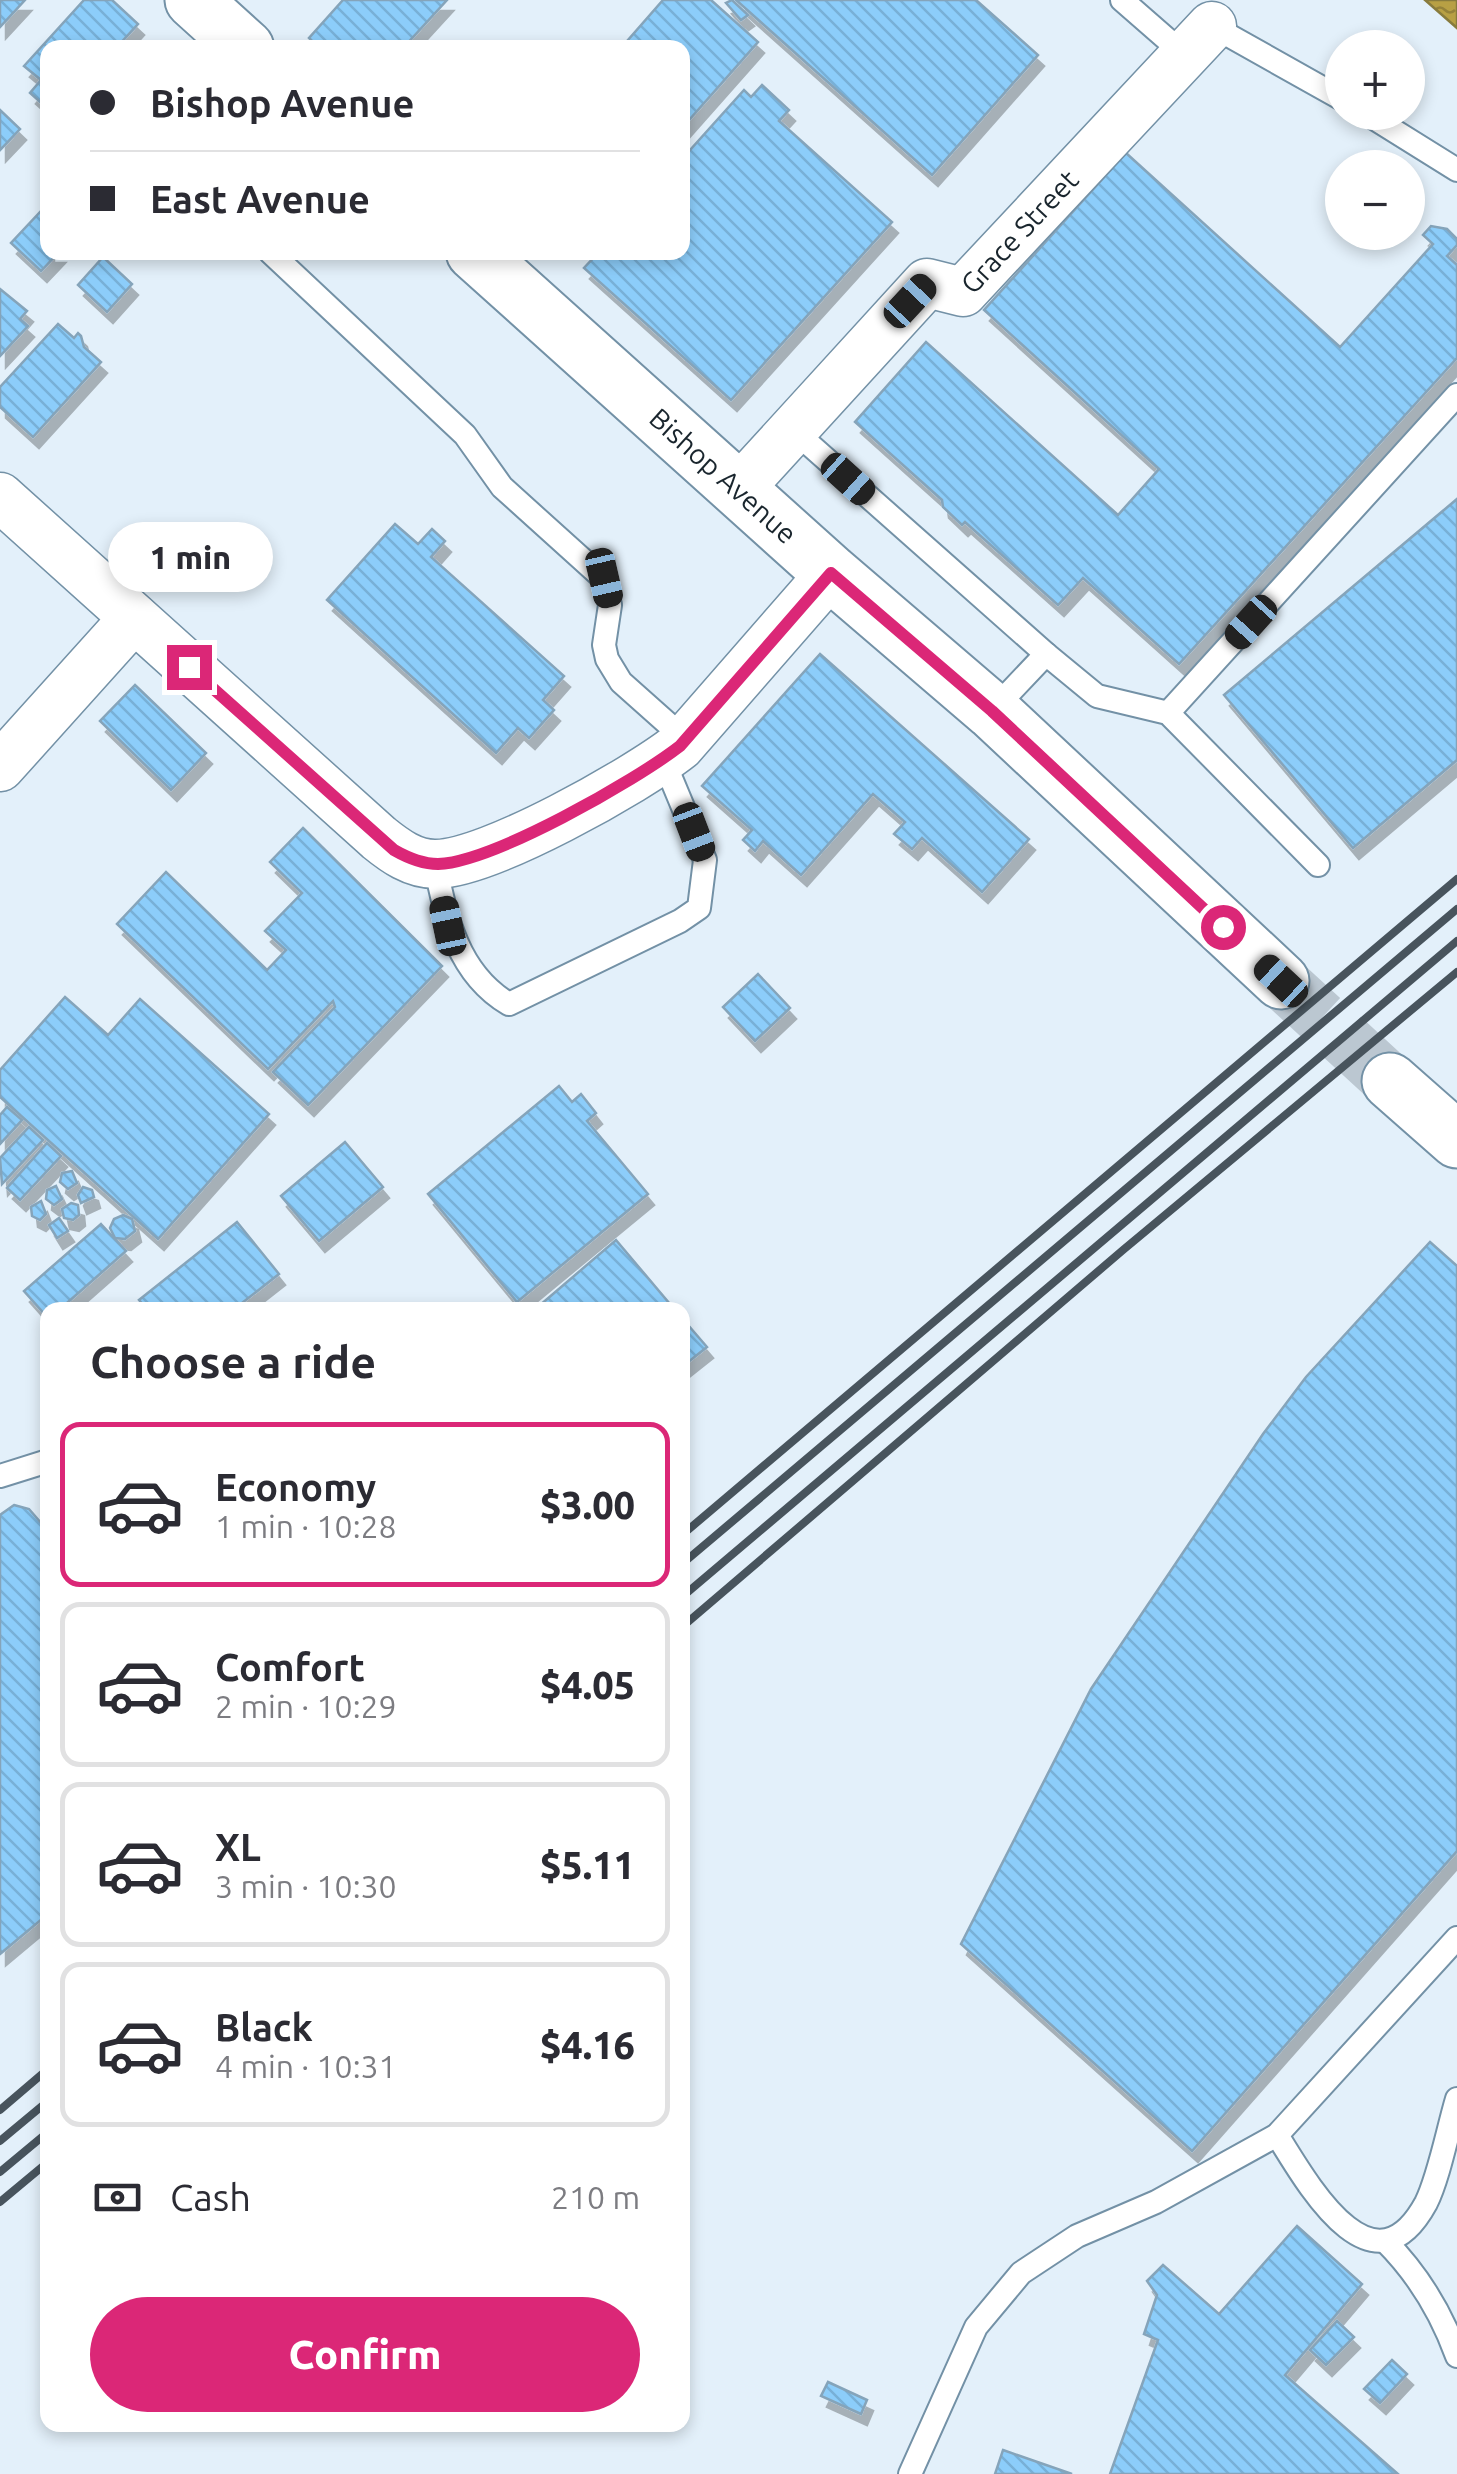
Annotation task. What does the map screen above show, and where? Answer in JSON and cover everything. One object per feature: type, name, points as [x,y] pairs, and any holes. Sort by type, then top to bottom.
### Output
[{"type":"street","points":[[193,0],[237,40]]},
{"type":"street","name":"Grace Street","points":[[738,490],[926,283],[964,292],[1198,40]]},
{"type":"street","name":"Bishop Avenue","points":[[483,260],[831,573],[992,711],[1281,981]]},
{"type":"street","points":[[0,497],[379,838],[406,856],[435,864],[487,850],[571,812],[674,749],[831,573]]},
{"type":"street","points":[[0,768],[134,618]]},
{"type":"street","points":[[1390,1081],[1457,1140]]},
{"type":"lane","points":[[1122,0],[1198,40],[1325,92]]},
{"type":"lane","points":[[1393,130],[1457,170]]},
{"type":"lane","points":[[279,260],[465,434],[502,487],[604,578],[610,604],[604,645],[608,660],[674,749],[705,860],[704,890],[699,908],[680,921],[510,1004],[489,992],[448,926],[435,864]]},
{"type":"lane","points":[[1168,713],[1457,396]]},
{"type":"lane","points":[[792,429],[1098,696],[1168,713],[1318,866]]},
{"type":"lane","points":[[992,711],[1046,654]]},
{"type":"lane","points":[[0,1476],[40,1464]]},
{"type":"lane","points":[[910,2474],[976,2328],[1021,2273],[1077,2236],[1156,2202],[1276,2135],[1453,1950]]},
{"type":"lane","points":[[1276,2135],[1321,2199],[1348,2228],[1367,2241],[1385,2241],[1396,2238],[1427,2201],[1457,2099]]},
{"type":"lane","points":[[1385,2241],[1404,2260],[1442,2314],[1457,2356]]},
{"type":"water","points":[[1425,0],[1457,0],[1457,28]]},
{"type":"building","points":[[0,0],[25,0],[0,27]]},
{"type":"building","points":[[84,0],[112,0],[138,24],[123,40],[48,40]]},
{"type":"building","points":[[343,0],[447,0],[410,40],[309,38]]},
{"type":"building","points":[[663,0],[711,0],[758,42],[690,119],[690,40],[628,40]]},
{"type":"building","points":[[732,0],[748,15],[741,20],[726,3]]},
{"type":"building","points":[[736,0],[976,0],[1038,55],[932,175]]},
{"type":"building","points":[[40,48],[40,79],[24,66]]},
{"type":"building","points":[[40,81],[40,102],[30,93]]},
{"type":"building","points":[[762,85],[789,110],[779,121],[892,222],[731,400],[584,268],[592,260],[690,260],[690,150],[744,90],[751,97]]},
{"type":"building","points":[[0,110],[20,129],[0,150]]},
{"type":"building","points":[[1126,153],[1340,347],[1433,244],[1425,237],[1431,226],[1447,229],[1457,239],[1457,245],[1447,256],[1457,265],[1457,358],[1179,664],[1083,578],[1058,605],[965,522],[962,525],[943,507],[942,500],[855,422],[926,342],[1118,515],[1159,469],[984,310]]},
{"type":"building","points":[[40,212],[40,260],[51,260],[41,271],[11,243]]},
{"type":"building","points":[[100,260],[106,260],[132,284],[107,312],[78,285]]},
{"type":"building","points":[[0,289],[27,311],[20,319],[28,326],[0,356]]},
{"type":"building","points":[[58,324],[74,338],[78,333],[84,347],[101,362],[33,437],[0,407],[0,387]]},
{"type":"building","points":[[1457,499],[1457,760],[1353,848],[1224,695]]},
{"type":"building","points":[[395,524],[418,544],[432,529],[445,541],[431,557],[564,676],[543,700],[554,710],[529,738],[518,728],[496,753],[327,600]]},
{"type":"building","points":[[820,654],[1029,839],[982,892],[922,838],[912,849],[894,834],[905,822],[873,794],[801,875],[763,841],[755,851],[743,840],[752,830],[702,786]]},
{"type":"building","points":[[135,685],[206,753],[171,790],[100,721]]},
{"type":"building","points":[[303,828],[442,966],[308,1105],[273,1072],[335,1007],[333,1001],[268,1069],[117,924],[166,872],[267,970],[286,950],[265,931],[302,893],[270,862]]},
{"type":"building","points":[[758,974],[790,1008],[755,1041],[723,1007]]},
{"type":"building","points":[[65,997],[108,1035],[140,999],[269,1114],[158,1239],[0,1097],[0,1070]]},
{"type":"building","points":[[559,1086],[572,1102],[581,1094],[596,1113],[587,1121],[648,1194],[517,1302],[428,1194]]},
{"type":"building","points":[[7,1107],[22,1120],[0,1144],[0,1115]]},
{"type":"building","points":[[29,1127],[43,1140],[2,1184],[0,1158]]},
{"type":"building","points":[[345,1142],[383,1187],[319,1241],[281,1196]]},
{"type":"building","points":[[47,1143],[61,1156],[20,1200],[7,1188]]},
{"type":"building","points":[[72,1171],[77,1183],[68,1189],[60,1182],[62,1173]]},
{"type":"building","points":[[56,1186],[62,1199],[54,1205],[46,1199],[47,1190]]},
{"type":"building","points":[[83,1187],[92,1190],[94,1197],[81,1203],[78,1195]]},
{"type":"building","points":[[41,1201],[46,1214],[40,1220],[32,1216],[31,1207]]},
{"type":"building","points":[[71,1203],[78,1205],[79,1215],[73,1220],[64,1218],[62,1209]]},
{"type":"building","points":[[123,1215],[132,1219],[135,1231],[125,1239],[115,1238],[110,1228],[114,1219]]},
{"type":"building","points":[[59,1218],[68,1231],[57,1238],[49,1225]]},
{"type":"building","points":[[237,1222],[279,1274],[243,1302],[139,1300]]},
{"type":"building","points":[[101,1224],[126,1251],[68,1302],[40,1302],[40,1309],[24,1291]]},
{"type":"building","points":[[616,1240],[668,1302],[544,1302]]},
{"type":"building","points":[[1430,1242],[1457,1266],[1457,1851],[1192,2151],[961,1944],[1091,1689],[1263,1434],[1306,1377]]},
{"type":"building","points":[[690,1327],[707,1347],[690,1361]]},
{"type":"building","points":[[14,1505],[29,1509],[40,1522],[40,1921],[0,1954],[0,1515]]},
{"type":"building","points":[[1297,2226],[1362,2284],[1285,2375],[1398,2474],[1110,2474],[1158,2340],[1144,2334],[1157,2295],[1147,2281],[1163,2265],[1219,2314]]},
{"type":"building","points":[[1337,2321],[1354,2337],[1326,2365],[1310,2350]]},
{"type":"building","points":[[1392,2360],[1407,2374],[1380,2403],[1364,2389]]},
{"type":"building","points":[[828,2382],[867,2400],[861,2414],[821,2396]]},
{"type":"building","points":[[1003,2450],[1072,2474],[995,2474]]},
{"type":"tunnel","points":[[1281,981],[1390,1081]]},
{"type":"railway","points":[[690,1528],[1457,879]]},
{"type":"railway","points":[[690,1557],[1457,909]]},
{"type":"railway","points":[[690,1590],[1457,941]]},
{"type":"railway","points":[[690,1620],[1123,1250],[1457,972]]},
{"type":"railway","points":[[0,2110],[40,2076]]},
{"type":"railway","points":[[0,2141],[40,2108]]},
{"type":"railway","points":[[0,2172],[40,2139]]},
{"type":"railway","points":[[0,2202],[40,2169]]},
{"type":"route","points":[[189,667],[394,850],[416,861],[445,863],[487,850],[571,812],[663,759],[680,746],[831,573],[992,711],[1223,927]]}]
